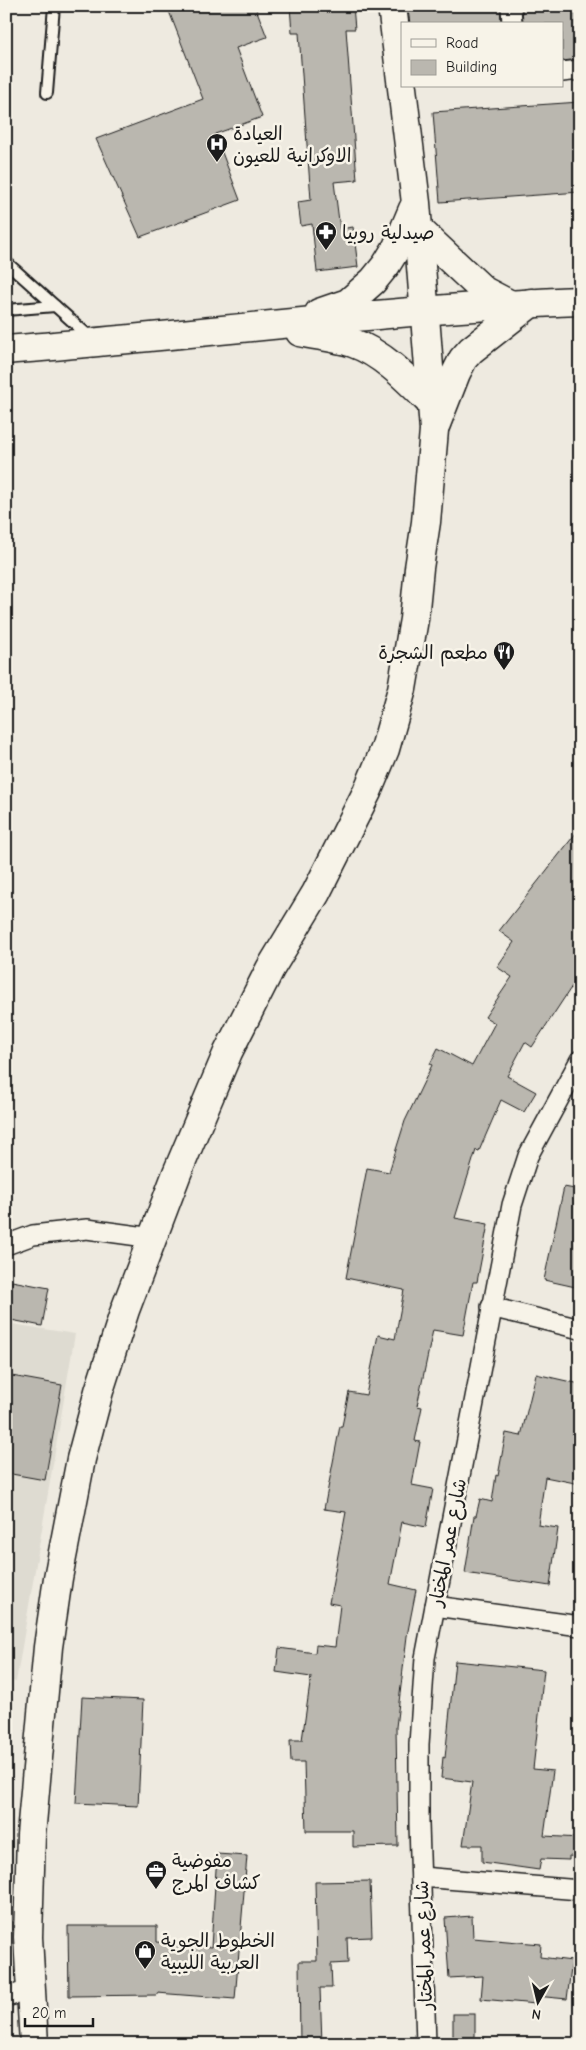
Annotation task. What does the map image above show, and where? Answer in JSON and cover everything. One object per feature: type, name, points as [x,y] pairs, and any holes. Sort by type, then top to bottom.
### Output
[{"type":"main road","points":[[392,6],[401,76]]},
{"type":"main road","points":[[34,2044],[19,1994],[28,1937],[31,1835],[42,1701],[58,1578],[80,1459],[125,1310],[177,1173],[228,1052],[270,969],[316,893],[367,792],[385,749],[402,689],[414,619],[426,522],[433,417],[417,216],[402,88]]},
{"type":"main road","points":[[417,216],[484,291],[520,304]]},
{"type":"main road","points":[[294,323],[348,303],[373,281],[386,265],[417,216]]},
{"type":"main road","points":[[6,350],[98,343],[424,310],[580,301]]},
{"type":"main road","points":[[433,417],[463,359],[520,304]]},
{"type":"main road","points":[[266,326],[332,337],[354,343],[383,360],[433,417]]},
{"type":"street","points":[[511,6],[512,22]]},
{"type":"street","points":[[564,72],[580,70]]},
{"type":"street","name":"شارع عمر المختار","points":[[426,2044],[419,1744],[425,1658],[512,1205],[528,1156],[580,1060]]},
{"type":"street","points":[[6,1245],[33,1235],[87,1229],[153,1238]]},
{"type":"street","points":[[491,1307],[580,1329]]},
{"type":"street","points":[[435,1606],[580,1626]]},
{"type":"street","points":[[421,1877],[580,1890]]},
{"type":"lane","points":[[47,93],[54,6]]},
{"type":"lane","points":[[6,262],[98,343]]},
{"type":"lane","points":[[6,310],[55,306]]},
{"type":"shaded area","points":[[6,1323],[75,1334],[16,1682],[6,1680]]},
{"type":"building","points":[[167,6],[255,6],[267,37],[236,48],[262,117],[215,134],[240,200],[140,237],[96,139],[203,99]]},
{"type":"building","points":[[290,6],[353,6],[355,29],[346,29],[357,180],[334,182],[340,229],[353,227],[358,267],[317,272],[312,224],[301,226],[298,202],[311,200],[299,33],[292,33]]},
{"type":"building","points":[[450,6],[500,6],[501,22],[410,22],[408,10]]},
{"type":"building","points":[[522,6],[580,6],[580,59],[564,61],[564,22],[523,22]]},
{"type":"building","points":[[580,102],[580,192],[440,202],[433,112]]},
{"type":"building","points":[[580,828],[580,974],[532,1047],[525,1042],[507,1076],[536,1092],[524,1112],[501,1100],[479,1151],[476,1150],[455,1218],[488,1224],[477,1282],[473,1282],[463,1335],[433,1330],[417,1406],[422,1407],[415,1441],[420,1442],[412,1485],[433,1489],[426,1527],[402,1522],[390,1584],[416,1590],[407,1636],[396,1727],[398,1846],[353,1847],[353,1831],[306,1831],[304,1762],[291,1762],[290,1740],[302,1740],[311,1677],[276,1672],[279,1648],[315,1653],[316,1645],[335,1647],[340,1605],[329,1603],[346,1512],[324,1509],[340,1426],[342,1426],[349,1392],[366,1395],[378,1335],[395,1339],[404,1290],[346,1278],[367,1168],[389,1172],[405,1121],[432,1065],[430,1064],[438,1048],[472,1066],[495,1023],[485,1017],[512,977],[497,967],[514,942],[499,931]]},
{"type":"building","points":[[564,1187],[580,1190],[580,1288],[544,1280]]},
{"type":"building","points":[[12,1281],[49,1288],[42,1326],[6,1319]]},
{"type":"building","points":[[536,1374],[580,1384],[580,1484],[545,1477],[538,1525],[558,1528],[550,1586],[465,1573],[474,1516],[476,1516],[480,1499],[492,1502],[506,1433],[521,1436]]},
{"type":"building","points":[[6,1375],[62,1385],[45,1480],[6,1473]]},
{"type":"building","points":[[455,1661],[544,1670],[533,1769],[553,1771],[544,1836],[580,1838],[580,1857],[569,1856],[569,1860],[541,1859],[539,1870],[482,1862],[482,1845],[463,1845],[472,1782],[441,1778],[443,1757],[445,1758]]},
{"type":"building","points":[[82,1697],[143,1700],[138,1806],[76,1803]]},
{"type":"building","points":[[217,1854],[247,1856],[235,1999],[157,1993],[157,1995],[69,1996],[68,1926],[157,1926],[157,1942],[211,1947]]},
{"type":"building","points":[[370,1881],[372,1937],[347,1938],[348,1963],[331,1964],[332,1988],[320,1988],[322,2044],[300,2044],[299,1961],[317,1961],[315,1882]]},
{"type":"building","points":[[472,1916],[473,1938],[541,1944],[540,1957],[572,1961],[567,1999],[536,1996],[536,2004],[481,1999],[483,1976],[449,1978],[445,1918]]},
{"type":"building","points":[[453,2014],[475,2014],[475,2037],[453,2037]]},
{"type":"place","name":"العيادة الاوكرانية للعيون","points":[[217,163]]},
{"type":"place","name":"صيدلية روبيا","points":[[326,251]]},
{"type":"place","name":"مطعم الشجرة","points":[[504,671]]},
{"type":"place","name":"مفوضية كشاف المرج","points":[[156,1890]]},
{"type":"place","name":"الخطوط الجوية العربية الليبية","points":[[145,1970]]}]
